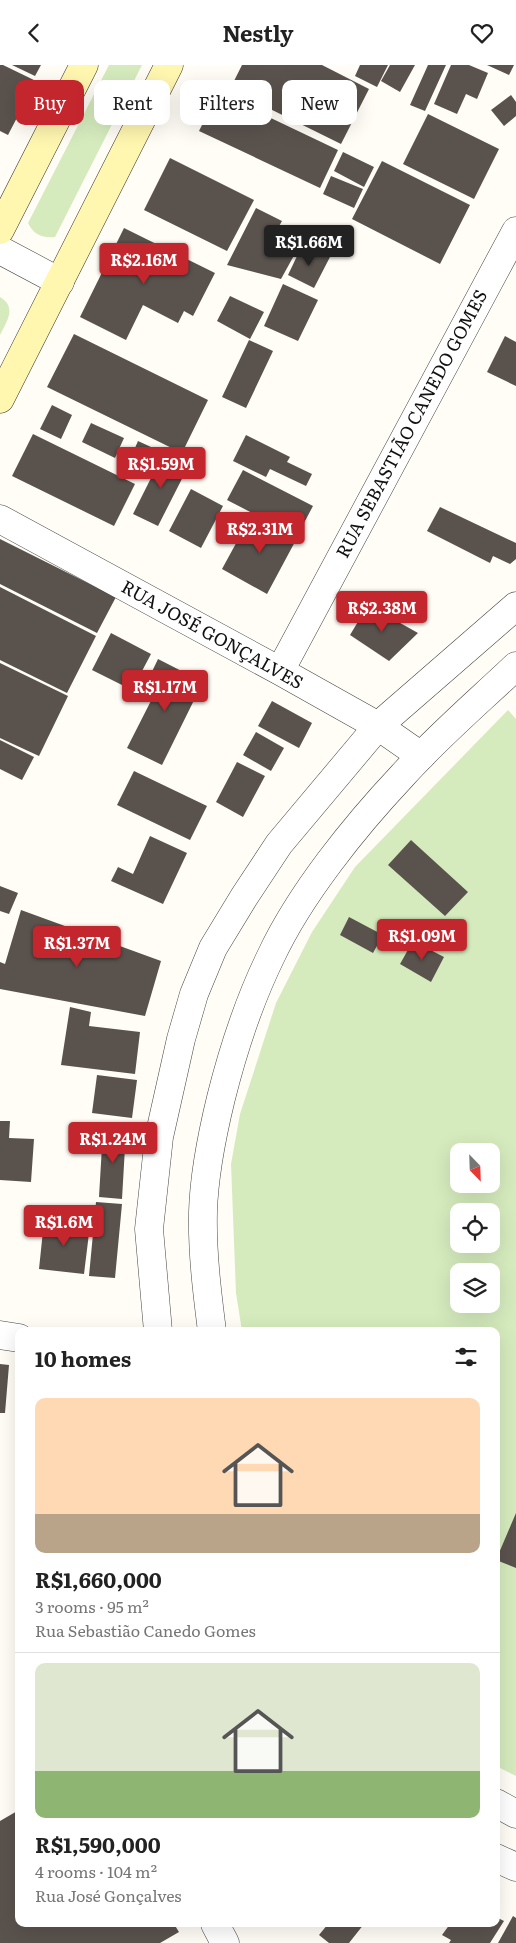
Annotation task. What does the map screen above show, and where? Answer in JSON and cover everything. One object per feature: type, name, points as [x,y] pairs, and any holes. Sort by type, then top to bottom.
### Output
[{"type":"main road","points":[[0,230],[84,65]]},
{"type":"main road","points":[[0,399],[169,65]]},
{"type":"street","name":"RUA SEBASTIÃO CANEDO GOMES","points":[[280,671],[516,231]]},
{"type":"street","points":[[0,250],[60,283]]},
{"type":"street","name":"RUA JOSÉ GONÇALVES","points":[[0,519],[378,726],[421,756]]},
{"type":"street","points":[[158,1327],[149,1229],[157,1155],[170,1085],[194,994],[213,949],[244,897],[280,845],[378,726],[516,606]]},
{"type":"street","points":[[212,1327],[203,1212],[206,1170],[229,1068],[255,992],[275,947],[310,891],[367,816],[421,756],[516,666]]},
{"type":"street","points":[[0,1335],[15,1337]]},
{"type":"street","points":[[500,1805],[516,1814]]},
{"type":"street","points":[[500,1861],[516,1867]]},
{"type":"street","points":[[217,1927],[225,1943]]},
{"type":"green space","points":[[109,65],[142,65],[134,80],[101,80]]},
{"type":"green space","points":[[94,94],[94,125],[112,125],[55,237],[39,235],[28,223],[78,125],[84,125],[84,114]]},
{"type":"green space","points":[[0,297],[8,305],[9,315],[0,335]]},
{"type":"green space","points":[[508,710],[516,719],[516,1776],[500,1768],[500,1327],[241,1327],[236,1293],[231,1164],[240,1114],[276,1003],[312,932],[355,867]]},
{"type":"building","points":[[0,65],[3,65],[34,80],[15,80],[15,122],[8,135],[0,131]]},
{"type":"building","points":[[12,65],[41,65],[35,76]]},
{"type":"building","points":[[242,65],[322,65],[351,80],[282,80],[282,115],[272,110],[272,80],[234,80]]},
{"type":"building","points":[[360,65],[388,65],[377,87],[355,76]]},
{"type":"building","points":[[390,65],[415,65],[400,92],[381,81]]},
{"type":"building","points":[[428,65],[446,65],[425,111],[410,105]]},
{"type":"building","points":[[451,65],[469,65],[488,73],[477,99],[466,94],[457,114],[434,104]]},
{"type":"building","points":[[487,65],[514,65],[509,75]]},
{"type":"building","points":[[357,83],[369,89],[357,113]]},
{"type":"building","points":[[511,95],[516,102],[516,116],[504,126],[491,110]]},
{"type":"building","points":[[428,114],[499,149],[474,199],[403,164]]},
{"type":"building","points":[[272,119],[338,150],[320,188],[199,131],[202,125],[272,125]]},
{"type":"building","points":[[303,125],[351,125],[341,144]]},
{"type":"building","points":[[343,152],[374,167],[364,187],[334,171]]},
{"type":"building","points":[[170,158],[254,200],[227,251],[144,210]]},
{"type":"building","points":[[382,161],[470,205],[440,264],[352,219]]},
{"type":"building","points":[[331,176],[363,189],[354,208],[323,194]]},
{"type":"building","points":[[256,208],[282,221],[278,228],[302,241],[281,279],[227,265]]},
{"type":"building","points":[[124,228],[215,273],[193,316],[184,311],[178,323],[143,305],[126,340],[80,317]]},
{"type":"building","points":[[308,246],[330,257],[314,288],[288,275],[298,254],[303,256]]},
{"type":"building","points":[[283,284],[318,300],[298,341],[264,326]]},
{"type":"building","points":[[230,296],[264,312],[250,339],[217,321]]},
{"type":"building","points":[[74,334],[208,400],[182,453],[47,387]]},
{"type":"building","points":[[505,336],[516,342],[516,386],[487,372]]},
{"type":"building","points":[[249,340],[273,351],[246,408],[222,397]]},
{"type":"building","points":[[52,405],[72,415],[61,439],[40,429]]},
{"type":"building","points":[[91,423],[124,438],[115,458],[82,442]]},
{"type":"building","points":[[33,434],[135,484],[114,526],[12,476]]},
{"type":"building","points":[[246,435],[290,457],[287,462],[312,474],[306,486],[270,469],[266,477],[233,461]]},
{"type":"building","points":[[138,441],[151,447],[141,469],[128,464]]},
{"type":"building","points":[[164,452],[189,465],[158,526],[133,514]]},
{"type":"building","points":[[243,470],[313,506],[297,536],[227,500]]},
{"type":"building","points":[[191,489],[223,506],[201,548],[169,531]]},
{"type":"building","points":[[440,507],[516,543],[516,559],[510,564],[493,556],[490,563],[427,531]]},
{"type":"building","points":[[252,514],[297,538],[267,594],[222,569]]},
{"type":"building","points":[[0,539],[116,597],[97,633],[0,584]]},
{"type":"building","points":[[0,587],[96,636],[67,693],[0,660]]},
{"type":"building","points":[[368,605],[418,633],[389,661],[350,635]]},
{"type":"building","points":[[111,633],[151,654],[132,690],[92,670]]},
{"type":"building","points":[[158,659],[203,682],[162,765],[127,748],[158,687],[147,682]]},
{"type":"building","points":[[0,663],[68,696],[39,756],[0,738]]},
{"type":"building","points":[[272,701],[312,723],[299,748],[258,726]]},
{"type":"building","points":[[256,732],[284,748],[271,771],[243,755]]},
{"type":"building","points":[[0,740],[34,757],[22,780],[0,769]]},
{"type":"building","points":[[237,762],[265,776],[243,817],[216,802]]},
{"type":"building","points":[[134,771],[207,806],[190,840],[117,805]]},
{"type":"building","points":[[150,836],[187,853],[163,904],[111,881],[118,867],[133,874]]},
{"type":"building","points":[[411,840],[468,892],[445,916],[388,865]]},
{"type":"building","points":[[0,886],[18,893],[9,914],[0,911]]},
{"type":"building","points":[[21,910],[161,961],[145,1016],[0,989],[0,962],[5,964]]},
{"type":"building","points":[[349,917],[383,935],[373,953],[340,935]]},
{"type":"building","points":[[413,941],[444,957],[431,982],[400,964]]},
{"type":"building","points":[[70,1007],[91,1012],[89,1026],[140,1032],[135,1074],[61,1065]]},
{"type":"building","points":[[97,1075],[137,1080],[132,1118],[92,1113]]},
{"type":"building","points":[[0,1121],[10,1121],[9,1138],[34,1139],[31,1182],[0,1180]]},
{"type":"building","points":[[103,1129],[126,1130],[122,1199],[99,1197]]},
{"type":"building","points":[[96,1202],[122,1204],[115,1278],[89,1276]]},
{"type":"building","points":[[44,1221],[90,1225],[84,1274],[39,1269]]},
{"type":"building","points":[[0,1364],[9,1365],[5,1413],[0,1413]]},
{"type":"building","points":[[516,1513],[516,1568],[500,1562],[500,1551]]},
{"type":"building","points":[[15,1812],[15,1927],[176,1927],[179,1932],[160,1943],[0,1943],[0,1821]]},
{"type":"building","points":[[513,1916],[516,1918],[516,1943],[498,1943]]},
{"type":"building","points":[[500,1919],[504,1921],[490,1943],[449,1943],[451,1940],[442,1935],[448,1927],[500,1927]]},
{"type":"building","points":[[326,1927],[362,1927],[349,1943],[329,1943],[319,1935]]}]
